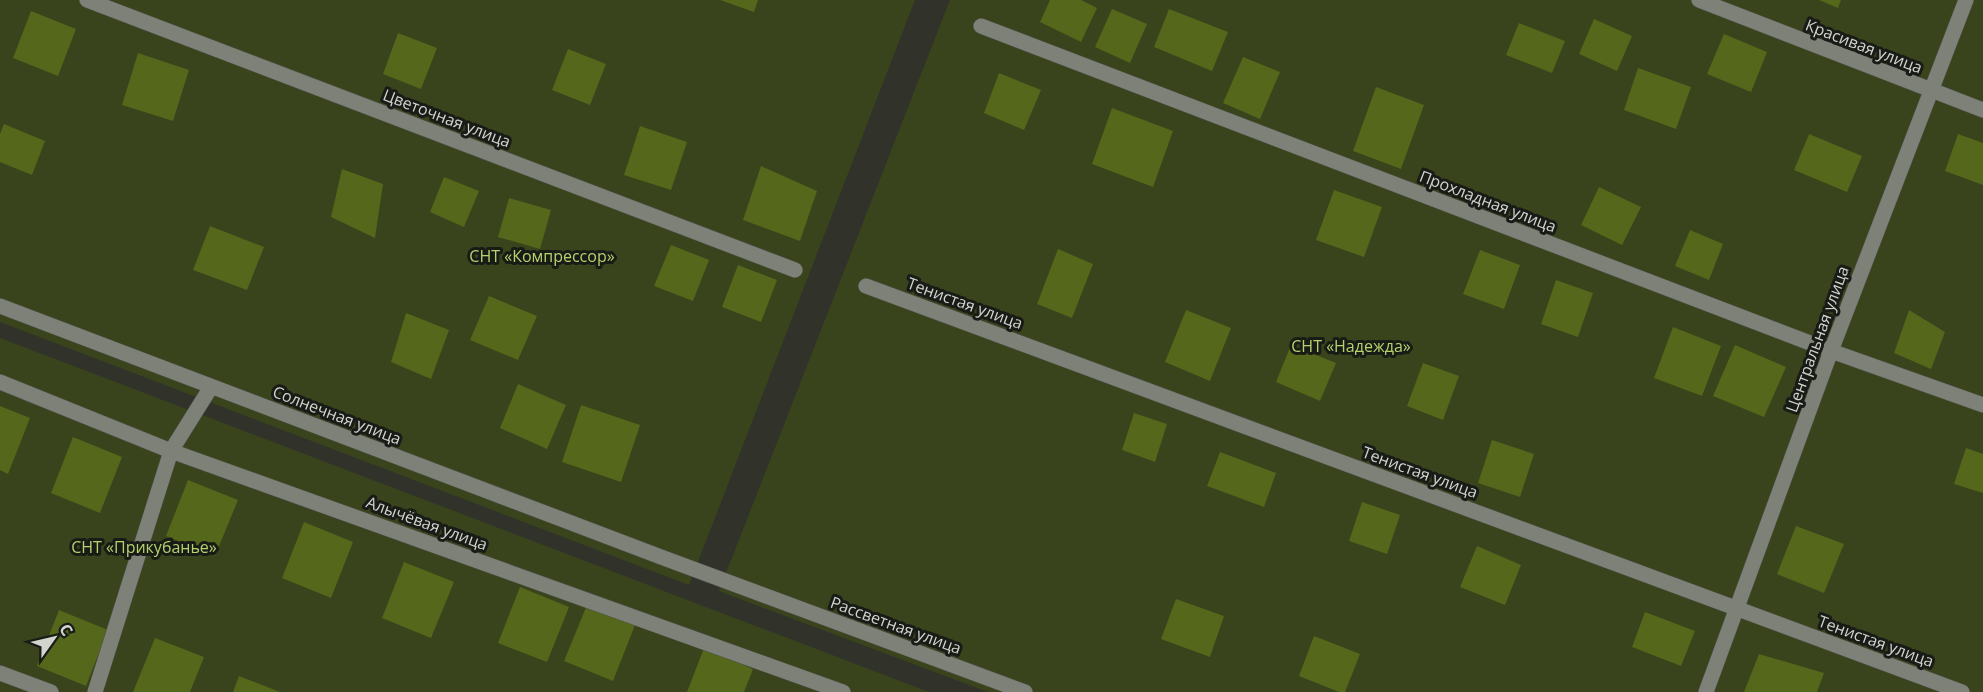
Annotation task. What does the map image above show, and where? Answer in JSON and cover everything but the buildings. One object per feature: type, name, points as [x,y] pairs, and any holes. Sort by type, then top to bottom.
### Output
[{"type":"street","name":"Цветочная улица","points":[[87,0],[795,270]]},
{"type":"street","name":"Красивая улица","points":[[1699,0],[1983,110]]},
{"type":"street","name":"Центральная улица","points":[[1706,692],[1831,351],[1966,0]]},
{"type":"street","name":"Прохладная улица","points":[[981,26],[1831,351],[1983,405]]},
{"type":"street","name":"Тенистая улица","points":[[866,286],[1962,692]]},
{"type":"street","name":"Солнечная улица","points":[[0,306],[754,591]]},
{"type":"street","name":"Алычёвая улица","points":[[0,382],[171,451],[843,692]]},
{"type":"street","points":[[95,692],[171,451],[211,387]]},
{"type":"street","name":"Рассветная улица","points":[[754,591],[1025,692]]},
{"type":"street","points":[[0,673],[51,692]]},
{"type":"green space","name":"СНТ «Компрессор»","points":[[0,0],[915,0],[689,585],[0,322]]},
{"type":"green space","name":"СНТ «Надежда»","points":[[950,0],[1983,0],[1983,692],[988,692],[719,591]]},
{"type":"green space","name":"СНТ «Прикубанье»","points":[[0,338],[929,692],[0,692]]}]
